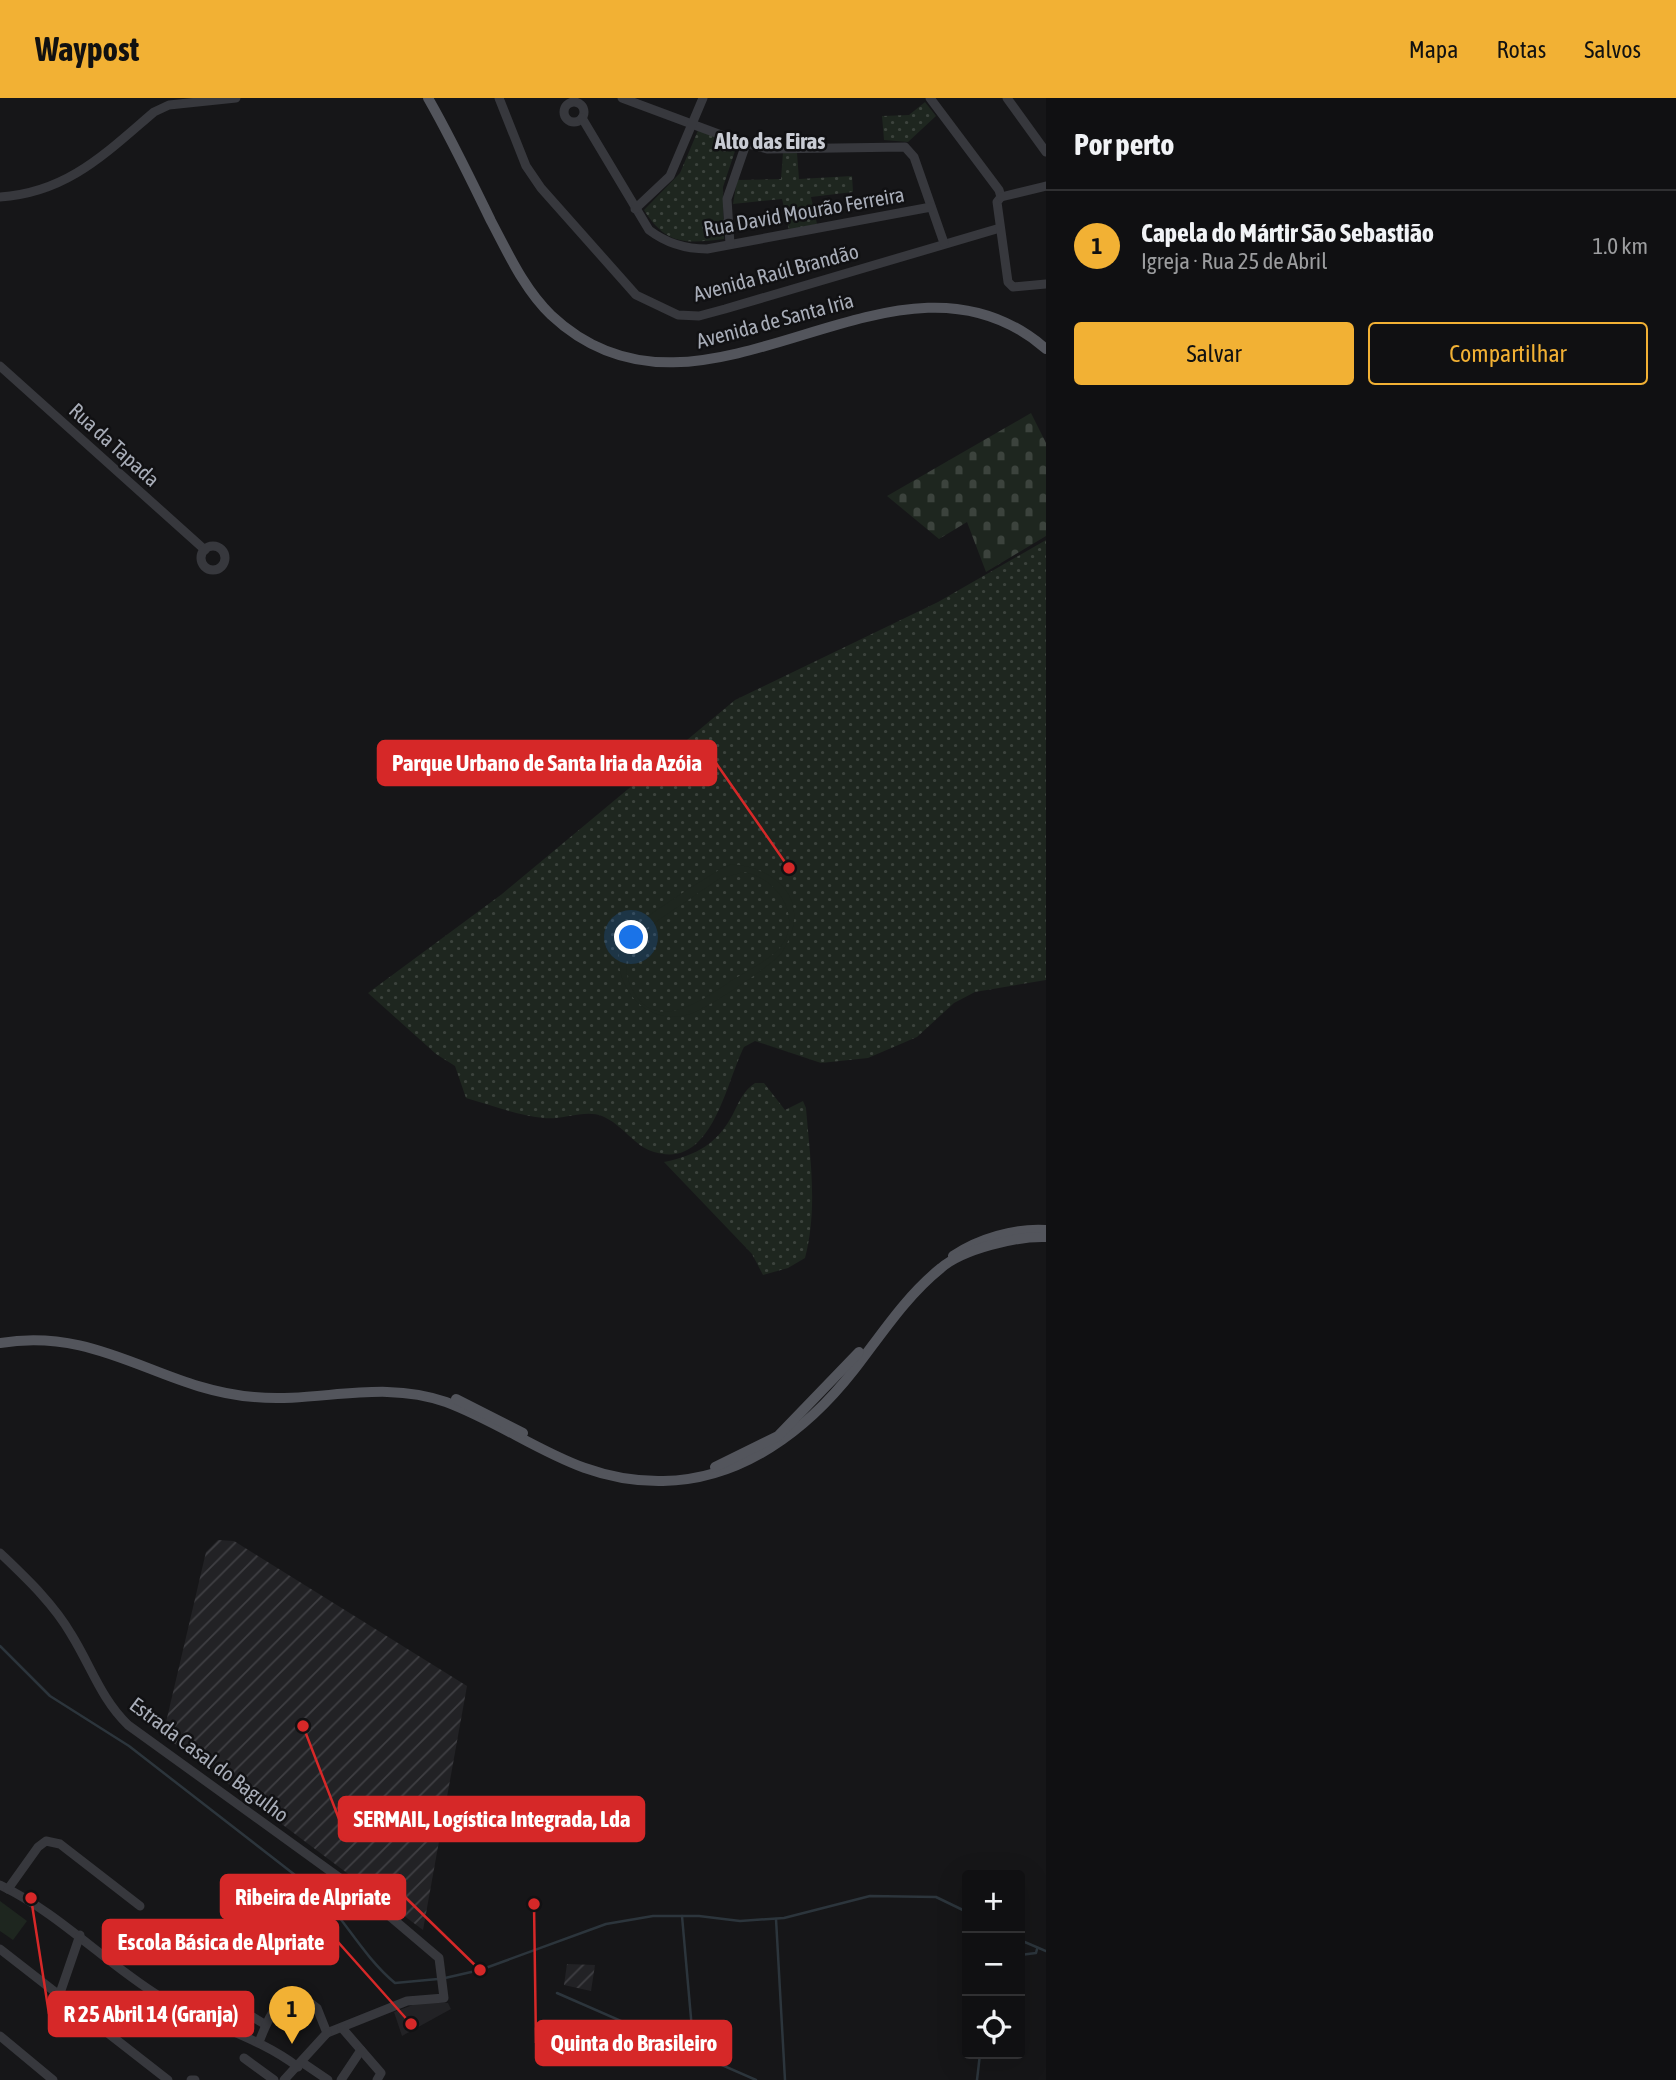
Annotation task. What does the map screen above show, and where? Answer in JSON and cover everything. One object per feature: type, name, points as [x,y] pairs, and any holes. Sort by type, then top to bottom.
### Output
[{"type":"main road","name":"Avenida de Santa Iria","points":[[428,99],[532,293],[567,329],[605,350],[638,360],[683,363],[744,353],[879,313],[925,306],[971,310],[993,316],[1015,327],[1046,349]]},
{"type":"main road","points":[[0,1336],[41,1332],[81,1337],[213,1383],[253,1391],[374,1384],[421,1388],[449,1396],[565,1455],[599,1468],[654,1476],[667,1475],[705,1471],[778,1436],[841,1374],[894,1311],[935,1269],[972,1243],[1035,1229],[1046,1230]]},
{"type":"main road","points":[[0,1343],[39,1339],[79,1343],[210,1390],[254,1398],[374,1390],[419,1395],[446,1402],[569,1465],[616,1477],[664,1482],[717,1473],[755,1458],[790,1436],[850,1374],[901,1307],[943,1266],[995,1243],[1046,1237]]},
{"type":"street","name":"Avenida Raúl Brandão","points":[[499,98],[526,166],[541,188],[636,295],[678,315],[699,316],[725,309],[1000,228]]},
{"type":"street","points":[[622,98],[746,144],[767,149],[808,151],[905,147],[914,157],[944,243]]},
{"type":"street","points":[[635,209],[670,176],[703,98]]},
{"type":"street","points":[[930,98],[1001,197]]},
{"type":"street","points":[[1007,98],[1046,152]]},
{"type":"street","points":[[0,197],[47,189],[73,178],[154,113],[169,105],[230,99]]},
{"type":"street","points":[[582,101],[582,118],[574,122],[565,115],[567,106],[582,101]]},
{"type":"street","name":"Rua David Mourão Ferreira","points":[[582,118],[649,230],[660,238],[697,248],[931,207]]},
{"type":"street","points":[[730,244],[727,199],[746,144]]},
{"type":"street","points":[[1046,186],[1001,197],[997,202],[1008,282],[1013,287],[1046,284]]},
{"type":"street","name":"Rua da Tapada","points":[[0,366],[205,550]]},
{"type":"street","name":"Estrada Casal do Bagulho","points":[[0,1553],[56,1613],[70,1632],[104,1699],[128,1725],[373,1902],[439,1958],[444,1998],[407,2001],[342,2028]]},
{"type":"street","points":[[140,1906],[60,1844],[46,1841],[4,1887],[80,1935],[159,1996],[273,2048],[328,2080]]},
{"type":"street","points":[[60,1996],[80,1935]]},
{"type":"street","points":[[0,1949],[168,2080]]},
{"type":"street","points":[[259,2042],[275,2005],[285,1998],[301,1996],[317,2008],[327,2033]]},
{"type":"street","points":[[241,2010],[265,2025]]},
{"type":"street","points":[[285,2080],[327,2033],[342,2028],[381,2074],[377,2080]]},
{"type":"street","points":[[0,2036],[53,2080]]},
{"type":"street","points":[[341,2080],[361,2050]]},
{"type":"street","points":[[244,2058],[274,2080]]},
{"type":"shaded area","points":[[218,1540],[234,1541],[467,1686],[423,1930],[163,1735],[206,1552]]},
{"type":"shaded area","points":[[567,1964],[595,1965],[591,1991],[564,1985]]},
{"type":"shaded area","points":[[418,2003],[448,2003],[451,2009],[402,2036],[394,2012]]},
{"type":"green space","points":[[925,102],[936,116],[908,142],[884,140],[882,116],[909,115]]},
{"type":"green space","points":[[699,128],[737,145],[723,187],[724,239],[698,242],[669,236],[652,222],[644,210],[680,173]]},
{"type":"green space","points":[[783,152],[797,153],[799,179],[852,176],[853,192],[811,197],[817,224],[789,230],[782,199],[733,204],[737,180],[781,179]]},
{"type":"green space","points":[[1031,413],[1046,443],[1046,536],[986,572],[967,522],[939,539],[887,496]]},
{"type":"green space","points":[[1046,540],[1046,980],[975,992],[954,1003],[917,1037],[868,1058],[821,1063],[755,1041],[744,1047],[714,1121],[703,1137],[690,1149],[674,1154],[647,1149],[616,1124],[596,1114],[534,1117],[466,1098],[455,1066],[436,1054],[368,993],[502,894],[735,700],[938,602]]},
{"type":"green space","points":[[732,864],[749,867],[778,881],[793,904],[791,935],[777,958],[754,976],[698,1011],[675,1017],[648,1010],[636,1001],[622,979],[619,954],[625,938],[669,902]],"holes":[[[744,872],[769,883],[778,893],[789,916],[789,928],[775,953],[710,995],[682,1009],[667,1012],[654,1010],[642,1003],[632,989],[626,968],[628,954],[638,934],[719,879]]]},
{"type":"green space","points":[[755,1083],[764,1083],[785,1110],[803,1101],[806,1108],[812,1183],[811,1221],[805,1258],[788,1268],[763,1275],[752,1254],[664,1162],[696,1152],[713,1141],[727,1124],[744,1093]]},
{"type":"green space","points":[[0,1901],[27,1921],[13,1940],[0,1931]]},
{"type":"waterway","points":[[0,1646],[50,1696],[129,1746],[322,1896],[375,1963],[395,1983],[438,1979]]},
{"type":"waterway","points":[[445,1978],[480,1970],[606,1924],[653,1916],[699,1916],[740,1921],[784,1918],[870,1896],[936,1897],[962,1910]]},
{"type":"waterway","points":[[682,1916],[694,2052]]},
{"type":"waterway","points":[[776,1919],[785,2080]]},
{"type":"waterway","points":[[1025,1942],[1046,1951]]},
{"type":"waterway","points":[[1025,1954],[1036,1953],[1037,1949]]},
{"type":"waterway","points":[[557,1993],[756,2080]]},
{"type":"waterway","points":[[977,2080],[979,2059]]},
{"type":"place","name":"Parque Urbano de Santa Iria da Azóia","points":[[789,868]]},
{"type":"place","name":"SERMAIL, Logística Integrada, Lda","points":[[303,1726]]},
{"type":"place","name":"R 25 Abril 14 (Granja)","points":[[31,1898]]},
{"type":"place","name":"Quinta do Brasileiro","points":[[534,1904]]},
{"type":"place","name":"Ribeira de Alpriate","points":[[480,1970]]},
{"type":"place","name":"Escola Básica de Alpriate","points":[[411,2024]]},
{"type":"place","name":"Capela do Mártir São Sebastião","points":[[292,2044]]},
{"type":"district","name":"Alto das Eiras","points":[[770,141]]}]
